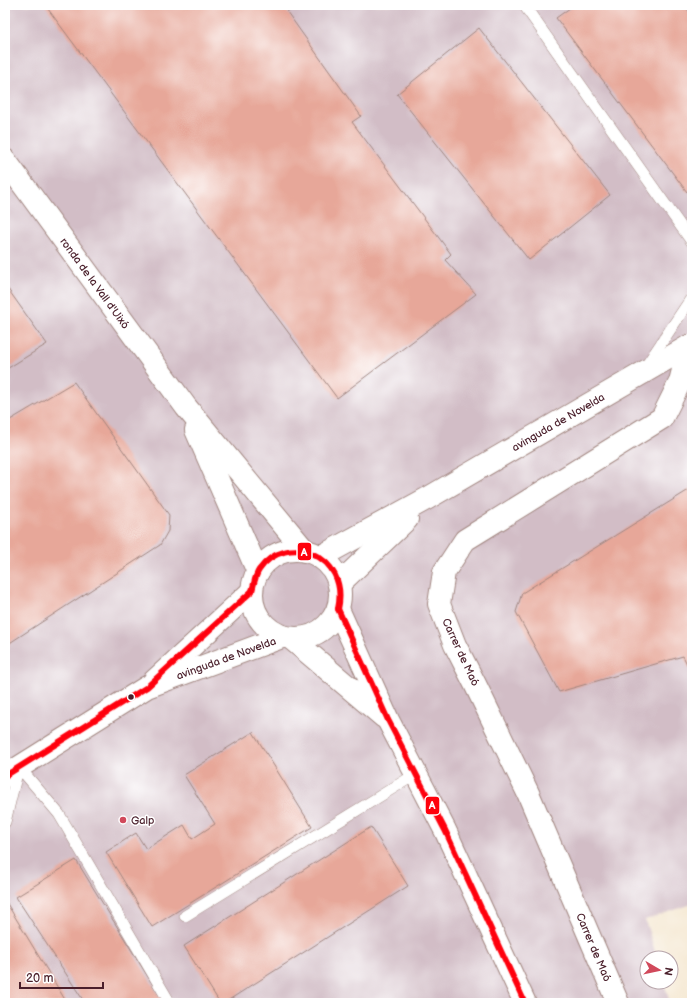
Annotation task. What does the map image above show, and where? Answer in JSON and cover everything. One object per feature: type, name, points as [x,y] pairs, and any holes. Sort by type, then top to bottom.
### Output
[{"type":"street","name":"ronda de la Vall d'Uixó","points":[[5,160],[186,407],[312,554]]},
{"type":"street","name":"avinguda de Novelda","points":[[312,554],[428,498],[691,345]]},
{"type":"street","name":"Carrer de Maó","points":[[618,1003],[528,793],[476,684],[455,645],[439,604],[444,572],[465,540],[662,418],[680,382],[691,345]]},
{"type":"street","name":"ronda de la Vall d'Uixó","points":[[186,407],[255,581]]},
{"type":"street","name":"avinguda de Novelda","points":[[339,584],[428,498]]},
{"type":"street","points":[[288,639],[308,636],[319,631],[331,622],[338,609],[340,596],[339,584],[331,568],[312,554],[289,551],[280,553],[271,558],[255,581],[252,605],[258,618],[266,628],[288,639],[388,720]]},
{"type":"street","name":"avinguda de Novelda","points":[[147,687],[255,581]]},
{"type":"street","points":[[338,609],[388,720],[445,830],[525,1003]]},
{"type":"street","name":"avinguda de Novelda","points":[[147,687],[288,639]]},
{"type":"street","points":[[10,771],[147,687]]},
{"type":"lane","points":[[524,5],[692,242]]},
{"type":"lane","points":[[641,374],[692,297]]},
{"type":"lane","points":[[5,822],[10,771]]},
{"type":"lane","points":[[10,771],[59,814],[170,1003]]},
{"type":"lane","points":[[185,916],[416,774]]},
{"type":"shaded area","points":[[5,5],[692,5],[692,904],[645,920],[654,950],[639,950],[639,990],[666,990],[670,1003],[5,1003]]},
{"type":"building","points":[[45,5],[296,5],[287,12],[361,116],[352,122],[451,254],[445,260],[476,294],[337,398]]},
{"type":"building","points":[[574,5],[684,5],[692,15],[692,189],[687,192],[556,18]]},
{"type":"building","points":[[479,28],[610,195],[529,260],[397,94]]},
{"type":"building","points":[[5,285],[47,344],[5,370]]},
{"type":"building","points":[[74,382],[169,515],[168,531],[160,545],[5,646],[5,423]]},
{"type":"building","points":[[692,488],[692,669],[690,670],[683,656],[559,692],[516,612],[522,593]]},
{"type":"building","points":[[253,732],[312,827],[152,927],[106,852],[136,833],[146,849],[184,825],[192,839],[215,824],[184,775]]},
{"type":"building","points":[[371,827],[408,886],[224,1003],[220,1003],[184,946]]},
{"type":"building","points":[[76,860],[164,1003],[85,1003],[16,897]]},
{"type":"building","points":[[6,902],[67,1003],[5,1003]]},
{"type":"transit line","name":"A","points":[[252,591],[259,570],[271,558],[285,552],[299,551],[314,554],[326,562],[335,574],[339,590],[338,609]]},
{"type":"transit line","name":"A","points":[[5,776],[147,687],[252,591]]},
{"type":"transit line","name":"A","points":[[338,609],[388,720],[445,830],[525,1003]]},
{"type":"place","name":"Galp","points":[[123,820]]}]
